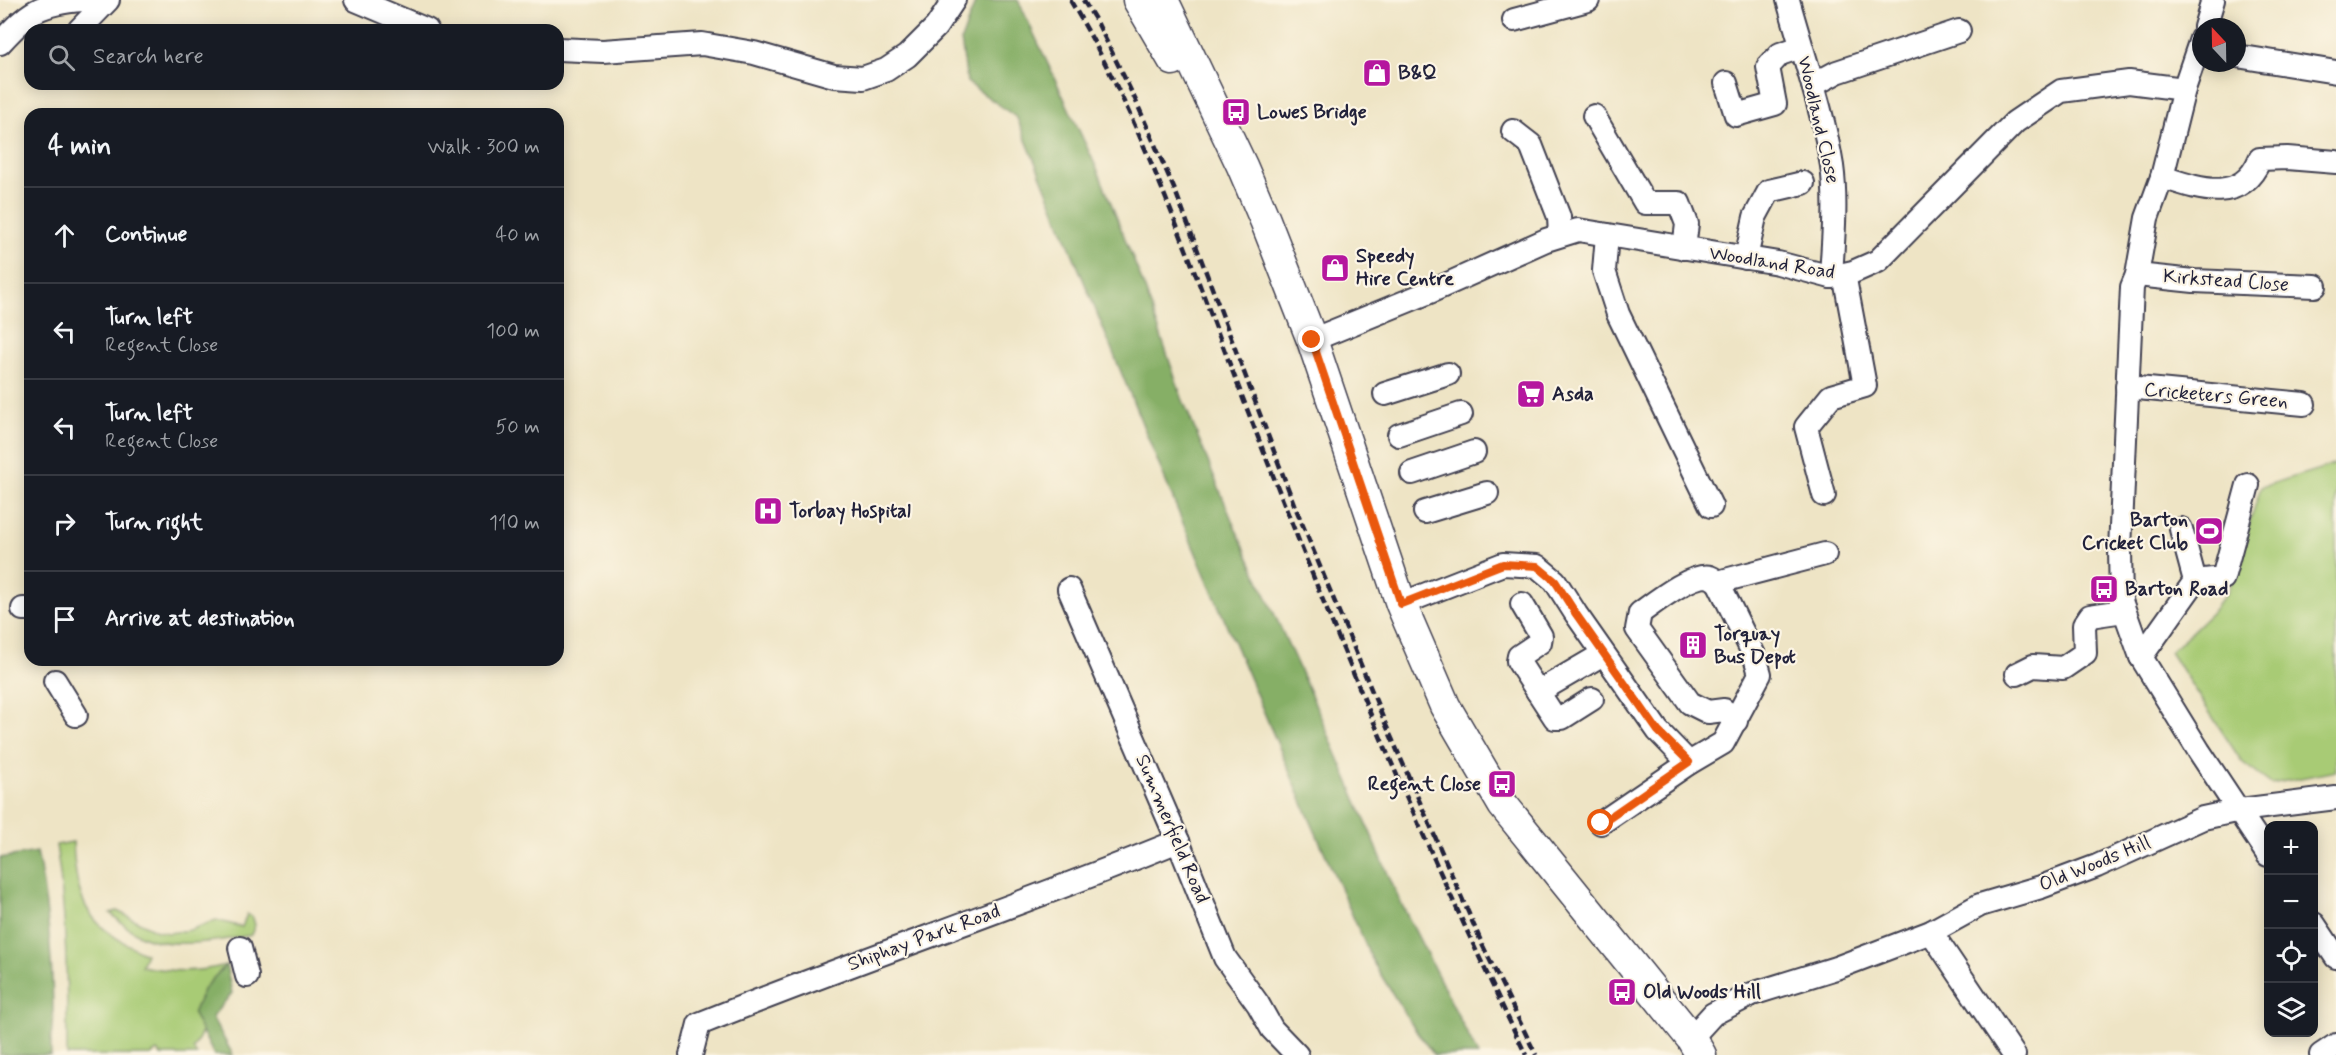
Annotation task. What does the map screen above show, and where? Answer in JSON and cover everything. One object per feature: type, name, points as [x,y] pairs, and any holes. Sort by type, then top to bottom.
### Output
[{"type":"main road","points":[[1138,0],[1182,74],[1242,166]]},
{"type":"main road","points":[[1163,0],[1242,166],[1312,340],[1401,604],[1445,706],[1503,805],[1696,1046]]},
{"type":"street","points":[[0,43],[23,19],[40,7],[83,0]]},
{"type":"street","points":[[85,24],[108,0]]},
{"type":"street","points":[[356,0],[413,24]]},
{"type":"street","points":[[564,49],[603,51],[702,44],[754,53],[834,76],[863,78],[886,70],[907,56],[936,27],[954,0]]},
{"type":"street","points":[[1514,20],[1588,0]]},
{"type":"street","name":"Woodland Close","points":[[1788,0],[1813,85],[1832,165],[1838,276],[1865,386],[1831,396],[1806,427],[1824,495]]},
{"type":"street","points":[[2208,18],[2213,0]]},
{"type":"street","points":[[1813,85],[1837,72],[1959,31]]},
{"type":"street","points":[[1726,83],[1736,115],[1774,104],[1768,67],[1780,54],[1801,47]]},
{"type":"street","points":[[2246,57],[2336,72]]},
{"type":"street","points":[[2192,68],[2184,89],[2162,177],[2146,218],[2137,274],[2132,287],[2120,549],[2121,601],[2141,657],[2199,751],[2264,849]]},
{"type":"street","name":"Woodland Road","points":[[1312,340],[1560,235],[1578,230],[1778,263],[1838,276],[1878,261],[2014,122],[2061,92],[2129,82],[2184,89]]},
{"type":"street","points":[[1594,116],[1645,203],[1678,204],[1687,224],[1684,248]]},
{"type":"street","points":[[1513,131],[1531,145],[1559,217],[1560,235]]},
{"type":"street","points":[[2162,177],[2196,188],[2216,190],[2239,187],[2255,171],[2260,159],[2287,158],[2336,162]]},
{"type":"street","points":[[1746,258],[1755,217],[1769,191],[1803,183]]},
{"type":"street","points":[[1607,235],[1604,271],[1618,314],[1711,506]]},
{"type":"street","name":"Kirkstead Close","points":[[2137,274],[2194,280],[2315,286]]},
{"type":"street","points":[[1385,394],[1448,374]]},
{"type":"street","name":"Cricketers Green","points":[[2127,387],[2304,404]]},
{"type":"street","points":[[1399,435],[1461,414]]},
{"type":"street","points":[[1412,473],[1474,452]]},
{"type":"street","points":[[2194,581],[2223,578],[2248,485]]},
{"type":"street","points":[[1425,512],[1487,493]]},
{"type":"street","points":[[2141,657],[2194,581],[2181,529]]},
{"type":"street","points":[[1718,582],[1825,554]]},
{"type":"street","points":[[1401,604],[1503,564],[1537,566],[1555,581],[1658,731],[1689,762]]},
{"type":"street","points":[[1601,823],[1689,762],[1724,743],[1736,721],[1760,674],[1755,657],[1718,582],[1710,577],[1697,578],[1640,613],[1637,628],[1690,703],[1708,712],[1724,710],[1736,721]]},
{"type":"street","name":"Summerfield Road","points":[[1069,589],[1178,842],[1225,958],[1258,1004],[1272,1029],[1295,1055]]},
{"type":"street","points":[[1522,604],[1541,636],[1540,642],[1519,656],[1518,661],[1555,718],[1562,718],[1592,699]]},
{"type":"street","points":[[2017,674],[2033,666],[2063,668],[2085,653],[2084,625],[2090,616],[2124,611]]},
{"type":"street","points":[[1539,692],[1603,654]]},
{"type":"street","points":[[55,681],[76,715]]},
{"type":"street","name":"Old Woods Hill","points":[[1696,1046],[1713,1014],[1752,994],[1836,968],[1931,932],[1980,905],[2097,867],[2204,818],[2240,810],[2336,798]]},
{"type":"street","name":"Shiphay Park Road","points":[[691,1055],[699,1024],[775,993],[1088,878],[1178,842]]},
{"type":"street","points":[[2316,929],[2336,957]]},
{"type":"street","points":[[1931,932],[2014,1055]]},
{"type":"street","points":[[240,948],[247,975]]},
{"type":"street","points":[[2321,1055],[2336,1045]]},
{"type":"green space","points":[[976,0],[1018,0],[1099,173],[1145,289],[1182,398],[1234,525],[1317,708],[1397,895],[1478,1055],[1434,1055],[1414,1028],[1374,964],[1180,516],[1017,118],[967,82],[961,40]]},
{"type":"green space","points":[[2336,464],[2336,771],[2271,784],[2242,762],[2170,652],[2211,613],[2228,591],[2261,487]]},
{"type":"green space","points":[[73,842],[78,882],[89,912],[111,934],[146,954],[141,966],[184,971],[226,965],[204,988],[193,1014],[202,1032],[193,1049],[197,1055],[161,1055],[157,1051],[151,1055],[67,1055],[64,924],[56,845]]},
{"type":"green space","points":[[37,852],[47,910],[50,949],[53,1009],[51,1055],[0,1055],[0,858]]},
{"type":"green space","points":[[117,911],[157,931],[169,933],[190,930],[216,920],[242,927],[247,914],[253,918],[255,925],[251,935],[208,942],[162,942],[129,929],[110,913]]},
{"type":"green space","points":[[226,965],[232,993],[212,1017],[233,1055],[214,1055],[193,1014],[204,988]]},
{"type":"railway","points":[[1070,0],[1105,63],[1151,161],[1254,428],[1365,700],[1459,914],[1526,1055]]},
{"type":"railway","points":[[1083,0],[1098,24],[1135,99],[1176,193],[1294,504],[1386,725],[1483,946],[1536,1055]]},
{"type":"place","name":"B&Q","points":[[1377,73]]},
{"type":"place","name":"Lowes Bridge","points":[[1236,112]]},
{"type":"place","name":"Speedy Hire Centre","points":[[1335,268]]},
{"type":"place","name":"Asda","points":[[1531,394]]},
{"type":"place","name":"Torbay Hospital","points":[[768,511]]},
{"type":"place","name":"Barton Cricket Club","points":[[2209,531]]},
{"type":"place","name":"Barton Road","points":[[2104,589]]},
{"type":"place","name":"Torquay Bus Depot","points":[[1693,645]]},
{"type":"place","name":"Regent Close","points":[[1502,784]]},
{"type":"place","name":"Old Woods Hill","points":[[1622,992]]},
{"type":"route","points":[[1312,340],[1401,604],[1503,564],[1537,566],[1555,581],[1658,731],[1689,762],[1601,823]]}]
